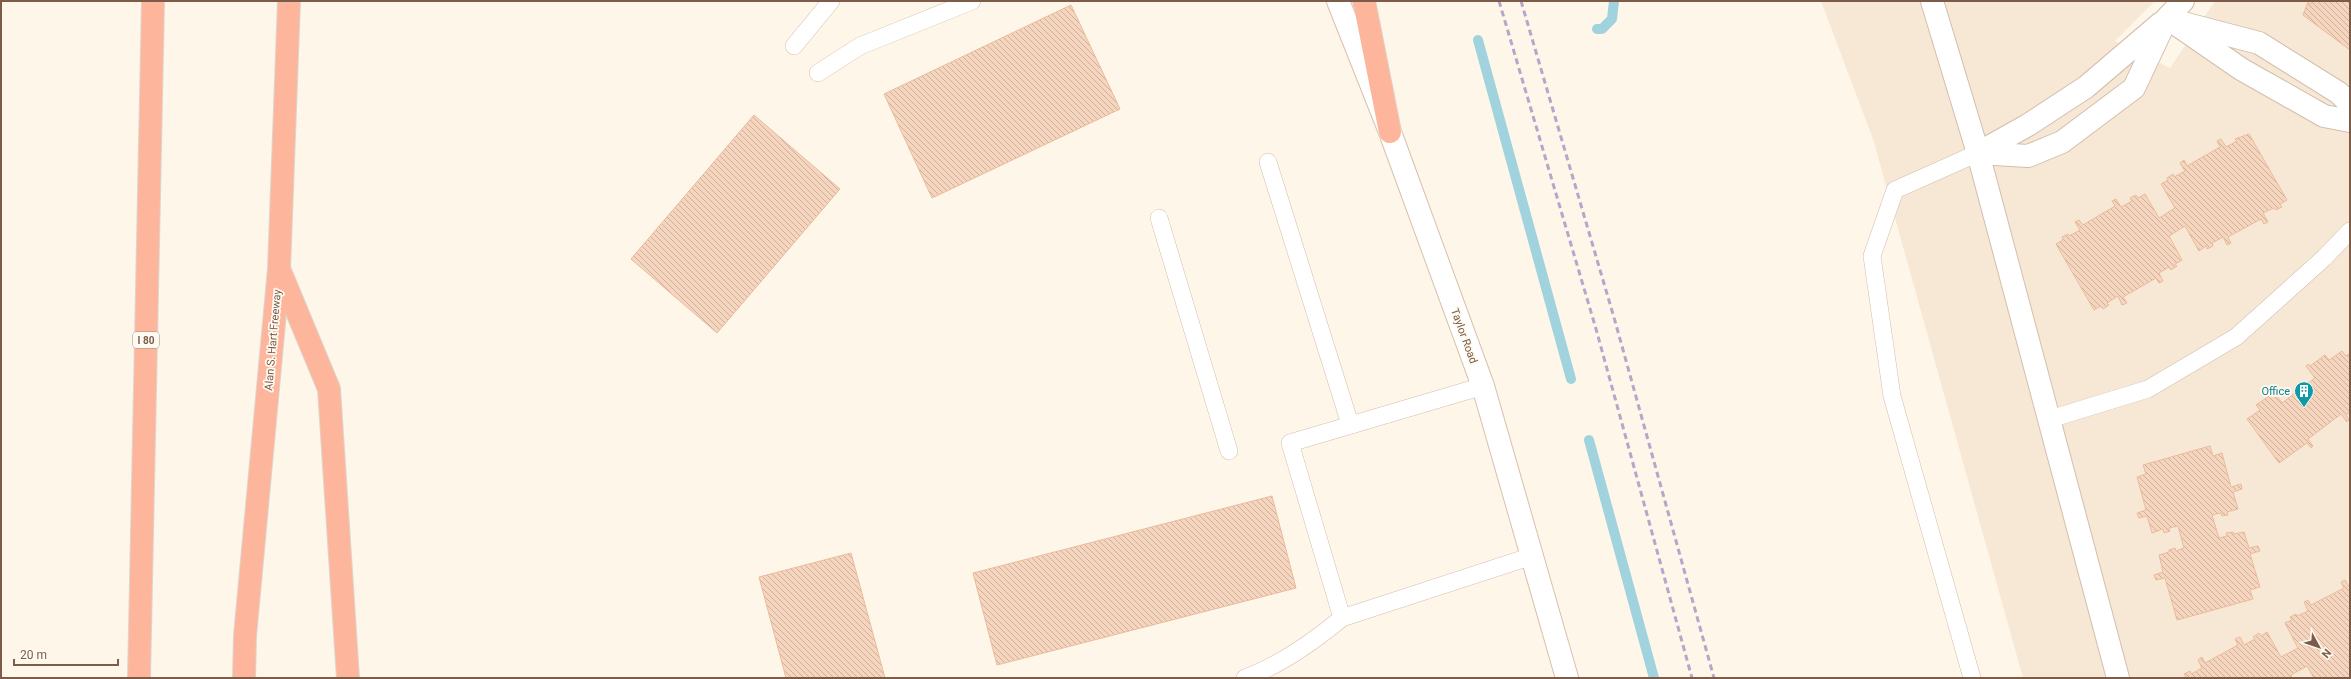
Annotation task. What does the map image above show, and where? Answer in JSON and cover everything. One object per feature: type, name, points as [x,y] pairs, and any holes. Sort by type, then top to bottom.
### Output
[{"type":"highway","name":"I 80","points":[[139,678],[153,1]]},
{"type":"highway","name":"Alan S. Hart Freeway","points":[[244,678],[245,636],[280,269],[289,1]]},
{"type":"highway","points":[[1364,1],[1390,132]]},
{"type":"highway","points":[[280,269],[329,389],[348,678]]},
{"type":"street","name":"Taylor Road","points":[[1338,1],[1390,132],[1483,386],[1567,678]]},
{"type":"street","points":[[1932,1],[1978,153],[2118,678]]},
{"type":"street","points":[[1978,153],[2028,125],[2086,86],[2166,18],[2183,1]]},
{"type":"street","points":[[1978,153],[2028,156],[2062,142],[2134,88],[2166,18]]},
{"type":"street","points":[[2166,18],[2259,43],[2339,93],[2350,104]]},
{"type":"street","points":[[2166,18],[2241,69],[2324,116],[2350,121]]},
{"type":"lane","points":[[794,46],[831,1]]},
{"type":"lane","points":[[818,73],[860,46],[972,1]]},
{"type":"lane","points":[[1972,678],[1892,396],[1872,256],[1895,190],[1978,153]]},
{"type":"lane","points":[[1268,162],[1350,424]]},
{"type":"lane","points":[[1159,218],[1229,452]]},
{"type":"lane","points":[[2050,419],[2148,389],[2236,336],[2324,258],[2350,231]]},
{"type":"lane","points":[[1342,618],[1290,443],[1350,424],[1483,386]]},
{"type":"lane","points":[[1245,678],[1264,671],[1320,636],[1342,618],[1532,556]]},
{"type":"shaded area","points":[[1821,1],[2155,1],[2115,41],[2170,68],[2215,1],[2350,1],[2350,678],[2023,678],[1873,139]]},
{"type":"building","points":[[2313,1],[2350,1],[2350,50],[2303,15],[2308,2],[2311,4]]},
{"type":"building","points":[[1071,5],[1120,109],[932,198],[884,94]]},
{"type":"building","points":[[754,115],[840,189],[717,333],[631,259]]},
{"type":"building","points":[[2249,134],[2287,200],[2280,204],[2282,207],[2276,210],[2274,208],[2263,213],[2268,222],[2264,224],[2261,219],[2228,237],[2231,243],[2227,245],[2223,237],[2212,243],[2213,246],[2207,249],[2206,246],[2199,251],[2185,226],[2169,236],[2182,260],[2175,264],[2177,266],[2171,270],[2169,267],[2159,273],[2163,281],[2159,283],[2156,278],[2123,297],[2127,303],[2122,305],[2118,296],[2107,303],[2109,305],[2103,309],[2101,306],[2094,310],[2056,244],[2063,240],[2062,237],[2068,234],[2069,236],[2080,230],[2075,222],[2079,220],[2083,225],[2115,206],[2112,201],[2116,199],[2121,207],[2132,201],[2130,198],[2136,195],[2138,198],[2145,194],[2159,218],[2175,208],[2161,184],[2168,180],[2167,178],[2173,174],[2174,177],[2185,171],[2180,163],[2184,160],[2187,166],[2220,147],[2217,141],[2221,139],[2226,147],[2237,141],[2235,139]]},
{"type":"building","name":"Office","points":[[2342,351],[2346,356],[2350,353],[2350,412],[2346,415],[2349,420],[2347,422],[2341,414],[2308,439],[2313,446],[2311,448],[2307,443],[2279,463],[2247,419],[2260,410],[2256,405],[2272,394],[2270,391],[2272,389],[2282,403],[2315,378],[2306,366],[2308,364],[2310,366],[2325,355],[2329,360]]},
{"type":"building","points":[[2210,446],[2213,456],[2222,453],[2231,487],[2241,484],[2242,489],[2233,492],[2238,509],[2227,512],[2228,515],[2222,516],[2221,513],[2212,515],[2219,538],[2227,536],[2226,533],[2233,532],[2234,534],[2244,532],[2249,548],[2258,546],[2260,551],[2250,554],[2260,587],[2250,590],[2253,599],[2177,620],[2165,578],[2156,580],[2154,575],[2163,572],[2159,555],[2169,552],[2169,550],[2175,548],[2176,551],[2184,548],[2178,526],[2169,528],[2170,531],[2164,533],[2163,529],[2152,533],[2147,516],[2139,518],[2137,513],[2146,510],[2137,477],[2146,474],[2143,465]]},
{"type":"building","points":[[1272,496],[1296,588],[997,665],[973,573]]},
{"type":"building","points":[[851,553],[885,678],[786,678],[759,577]]},
{"type":"building","points":[[2345,580],[2350,588],[2350,678],[2314,678],[2307,666],[2291,675],[2292,678],[2184,678],[2186,677],[2184,674],[2190,671],[2191,674],[2202,668],[2198,660],[2202,657],[2205,663],[2238,645],[2235,639],[2240,637],[2244,645],[2255,639],[2253,637],[2259,633],[2261,636],[2267,632],[2281,657],[2298,648],[2285,623],[2292,620],[2290,617],[2296,614],[2297,616],[2308,611],[2304,602],[2308,600],[2311,605],[2344,588],[2341,582]]},
{"type":"waterway","points":[[1597,29],[1602,29],[1612,19],[1614,1]]},
{"type":"waterway","points":[[1478,40],[1571,379]]},
{"type":"waterway","points":[[1589,440],[1654,678]]},
{"type":"railway","points":[[1499,1],[1596,329],[1692,678]]},
{"type":"railway","points":[[1521,1],[1615,321],[1714,678]]},
{"type":"place","name":"Office","points":[[2304,408]]}]
